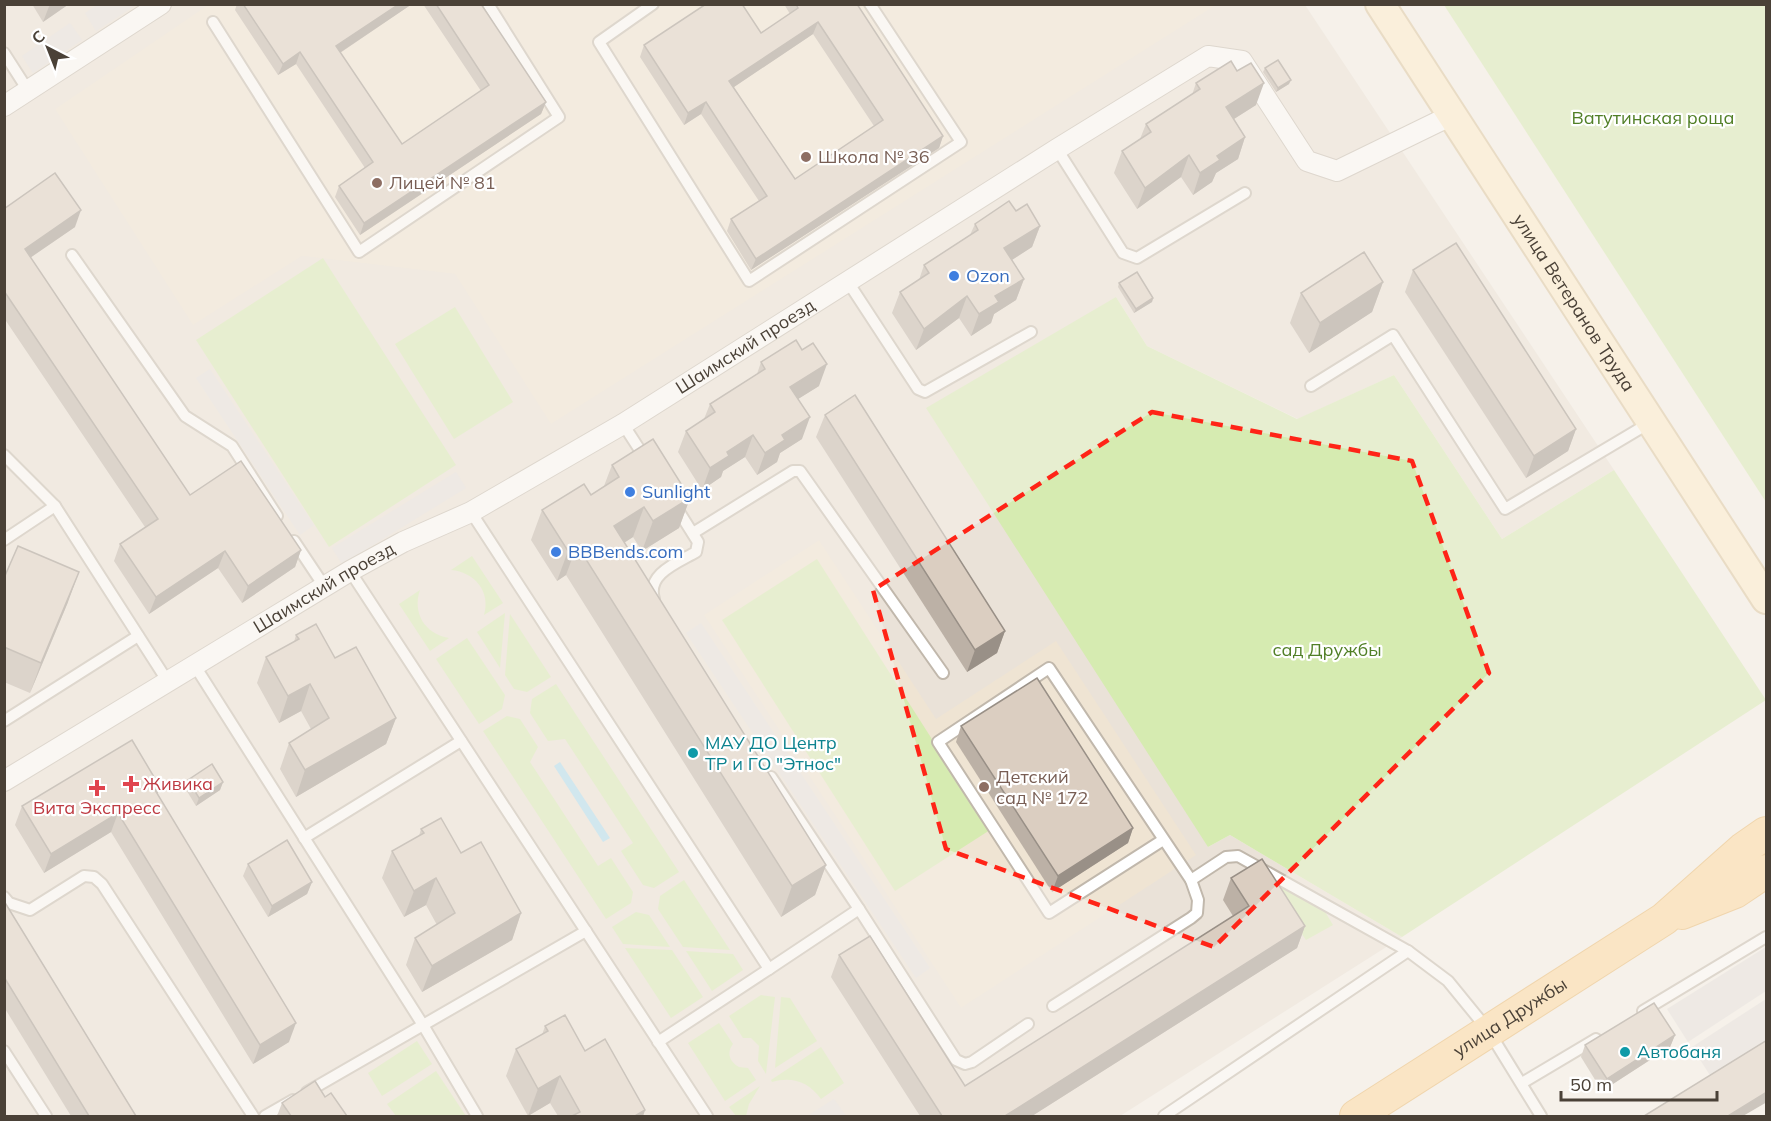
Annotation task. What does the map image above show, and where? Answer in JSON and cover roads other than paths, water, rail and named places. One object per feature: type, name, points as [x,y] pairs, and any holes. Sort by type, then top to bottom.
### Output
[{"type":"main road","name":"улица Ветеранов Труда","points":[[1380,4],[1767,598]]},
{"type":"main road","name":"улица Дружбы","points":[[1356,1116],[1664,919],[1743,849],[1767,833]]},
{"type":"main road","name":"улица Дружбы","points":[[1664,919],[1735,892],[1767,871]]},
{"type":"main road","points":[[1735,892],[1767,889]]},
{"type":"street","points":[[4,106],[29,92],[161,4]]},
{"type":"street","name":"Шаимский проезд","points":[[4,781],[324,586],[403,542],[471,512],[622,424],[1056,149],[1208,56],[1242,61],[1307,161],[1337,171],[1452,115]]},
{"type":"lane","points":[[213,22],[359,252],[560,117],[488,4]]},
{"type":"lane","points":[[653,4],[599,42],[749,281],[961,142],[870,4]]},
{"type":"lane","points":[[4,53],[29,92]]},
{"type":"lane","points":[[1056,149],[1123,253],[1131,257],[1137,258],[1245,193]]},
{"type":"lane","points":[[72,255],[185,416],[232,446],[324,586]]},
{"type":"lane","points":[[848,282],[918,388],[925,392],[1031,333]]},
{"type":"lane","points":[[1311,386],[1393,335],[1505,509],[1651,422]]},
{"type":"lane","points":[[622,424],[648,463]]},
{"type":"lane","points":[[4,455],[55,506],[168,681]]},
{"type":"lane","points":[[693,533],[793,471],[800,471],[943,674]]},
{"type":"lane","points":[[662,613],[651,589],[655,578],[696,552],[698,542],[668,493]]},
{"type":"lane","points":[[4,540],[55,506]]},
{"type":"lane","points":[[471,512],[769,969]]},
{"type":"lane","points":[[350,571],[707,1116]]},
{"type":"lane","points":[[4,721],[138,636]]},
{"type":"lane","points":[[195,666],[423,1025],[477,1116]]},
{"type":"lane","points":[[1053,1006],[1197,913],[1198,900],[1191,880],[1049,668],[938,742],[1049,913],[1163,840]]},
{"type":"lane","points":[[304,838],[461,741]]},
{"type":"lane","points":[[767,771],[956,1060],[965,1064],[972,1062],[1028,1024]]},
{"type":"lane","points":[[1191,880],[1226,857],[1238,856],[1408,951],[1448,981],[1488,1030],[1541,1116]]},
{"type":"lane","points":[[4,897],[9,903],[30,910],[84,876],[94,877],[102,884],[253,1116]]},
{"type":"lane","points":[[658,1042],[859,909]]},
{"type":"lane","points":[[265,1116],[586,931]]},
{"type":"lane","points":[[1634,1016],[1767,937]]},
{"type":"lane","points":[[1164,1116],[1408,951]]},
{"type":"lane","points":[[1522,1083],[1603,1034]]},
{"type":"lane","points":[[4,1051],[46,1116]]},
{"type":"water","points":[[560,762],[610,838],[603,842],[554,766]]},
{"type":"place","name":"Школа № 36","points":[[806,157]]},
{"type":"place","name":"Лицей № 81","points":[[377,183]]},
{"type":"place","name":"Ozon","points":[[954,276]]},
{"type":"place","name":"Sunlight","points":[[630,492]]},
{"type":"place","name":"BBBends.com","points":[[556,552]]},
{"type":"place","name":"МАУ ДО Центр ТР и ГО \"Этнос\"","points":[[693,753]]},
{"type":"place","name":"Живика","points":[[131,784]]},
{"type":"place","name":"Детский сад № 172","points":[[984,787]]},
{"type":"place","name":"Вита Экспресс","points":[[97,788]]},
{"type":"place","name":"Автобаня","points":[[1625,1052]]},
{"type":"park label","name":"Ватутинская роща","points":[[1653,118]]},
{"type":"park label","name":"сад Дружбы","points":[[1327,650]]}]
